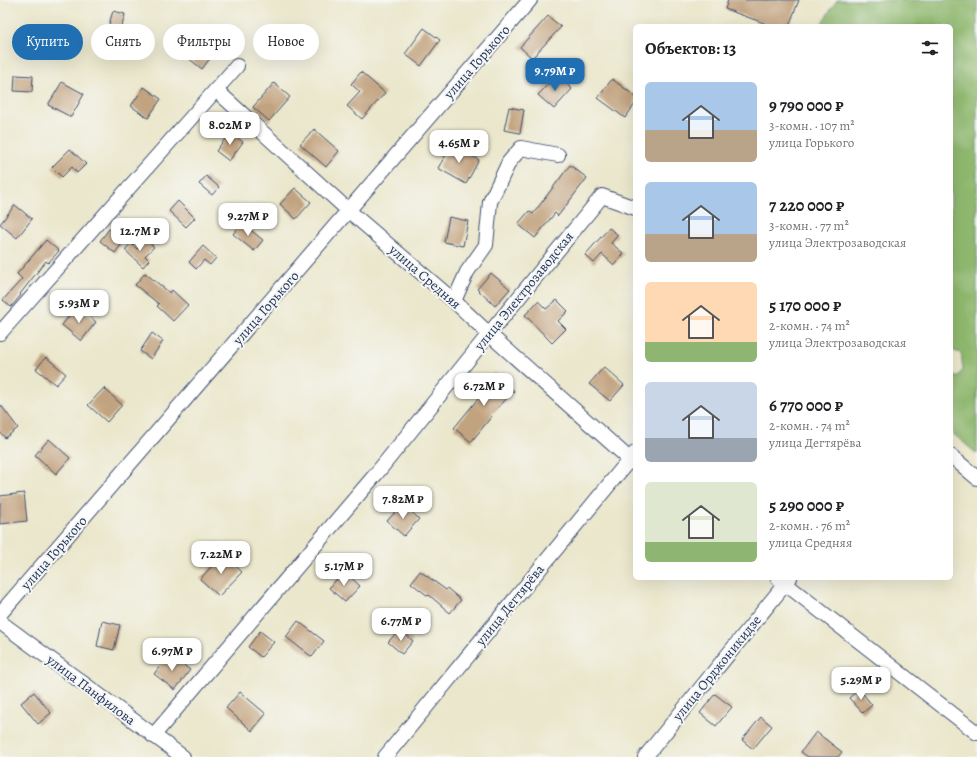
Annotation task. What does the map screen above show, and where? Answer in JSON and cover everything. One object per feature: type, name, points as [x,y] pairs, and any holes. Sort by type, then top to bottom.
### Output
[{"type":"street","name":"улица Горького","points":[[0,614],[530,0]]},
{"type":"street","points":[[0,333],[237,66]]},
{"type":"street","name":"улица Средняя","points":[[216,90],[349,211],[633,459]]},
{"type":"street","points":[[454,302],[467,272],[486,245],[490,202],[509,162],[521,148],[558,154]]},
{"type":"street","name":"улица Электрозаводская","points":[[153,736],[371,480],[602,196],[633,207]]},
{"type":"street","points":[[953,458],[977,478]]},
{"type":"street","name":"улица Дегтярёва","points":[[385,757],[633,459]]},
{"type":"street","points":[[784,580],[977,733]]},
{"type":"street","name":"улица Орджоникидзе","points":[[645,757],[784,580]]},
{"type":"street","name":"улица Панфилова","points":[[0,622],[183,757]]},
{"type":"green space","points":[[837,0],[977,0],[977,454],[953,434],[953,376],[957,377],[963,370],[961,353],[953,351],[953,24],[821,24]]},
{"type":"building","points":[[728,0],[799,0],[790,24],[766,24],[725,9]]},
{"type":"building","points":[[113,11],[125,14],[122,24],[109,24]]},
{"type":"building","points":[[548,16],[561,27],[532,58],[520,47]]},
{"type":"building","points":[[424,28],[440,40],[421,66],[405,54]]},
{"type":"building","points":[[191,60],[209,60],[202,69]]},
{"type":"building","points":[[361,72],[385,93],[362,119],[347,106],[360,92],[351,84]]},
{"type":"building","points":[[15,75],[33,76],[32,92],[14,91]]},
{"type":"building","points":[[557,75],[572,89],[554,109],[538,95]]},
{"type":"building","points":[[612,79],[633,95],[633,107],[625,118],[598,98]]},
{"type":"building","points":[[62,82],[84,94],[71,117],[48,105]]},
{"type":"building","points":[[274,83],[290,97],[269,121],[253,107]]},
{"type":"building","points":[[144,87],[161,99],[148,118],[131,106]]},
{"type":"building","points":[[509,107],[524,110],[520,133],[504,130]]},
{"type":"building","points":[[314,129],[339,151],[326,167],[300,144]]},
{"type":"building","points":[[230,132],[243,142],[229,161],[216,151]]},
{"type":"building","points":[[452,145],[479,160],[466,184],[438,168]]},
{"type":"building","points":[[70,149],[86,164],[77,173],[72,167],[62,177],[52,167]]},
{"type":"building","points":[[570,165],[587,178],[558,216],[555,213],[535,238],[518,224],[529,211],[533,214]]},
{"type":"building","points":[[206,176],[219,187],[212,195],[199,184]]},
{"type":"building","points":[[295,188],[311,202],[296,219],[280,204]]},
{"type":"building","points":[[178,201],[195,218],[186,227],[169,211]]},
{"type":"building","points":[[15,205],[32,219],[17,238],[0,224]]},
{"type":"building","points":[[449,217],[468,221],[463,246],[444,242]]},
{"type":"building","points":[[242,223],[263,240],[254,251],[233,234]]},
{"type":"building","points":[[609,228],[618,235],[611,243],[624,254],[614,265],[602,254],[594,263],[585,255]]},
{"type":"building","points":[[109,229],[124,241],[115,253],[100,241]]},
{"type":"building","points":[[145,239],[154,247],[145,256],[149,260],[143,267],[125,250],[131,243],[137,249]]},
{"type":"building","points":[[46,240],[59,251],[48,263],[46,261],[11,307],[3,300],[22,279],[17,274]]},
{"type":"building","points":[[203,246],[216,258],[210,265],[204,260],[196,269],[189,262]]},
{"type":"building","points":[[145,273],[170,293],[172,290],[188,305],[173,321],[157,306],[159,304],[135,285]]},
{"type":"building","points":[[491,273],[510,289],[495,306],[477,289]]},
{"type":"building","points":[[557,300],[568,311],[558,321],[566,329],[552,343],[525,315],[538,301],[546,309]]},
{"type":"building","points":[[77,306],[96,322],[81,341],[62,325]]},
{"type":"building","points":[[152,333],[163,341],[151,359],[140,351]]},
{"type":"building","points":[[46,357],[66,374],[56,385],[36,369]]},
{"type":"building","points":[[604,367],[624,385],[610,401],[589,384]]},
{"type":"building","points":[[494,373],[514,391],[491,415],[492,416],[471,442],[454,428],[485,390],[482,387]]},
{"type":"building","points":[[104,388],[122,405],[107,422],[88,405]]},
{"type":"building","points":[[0,404],[18,428],[5,438],[0,432]]},
{"type":"building","points":[[49,439],[70,458],[56,474],[35,455]]},
{"type":"building","points":[[24,493],[27,521],[0,524],[0,496]]},
{"type":"building","points":[[403,504],[419,519],[404,536],[387,521]]},
{"type":"building","points":[[223,554],[242,572],[219,596],[200,579]]},
{"type":"building","points":[[344,571],[360,586],[345,602],[329,588]]},
{"type":"building","points":[[420,571],[446,590],[447,588],[461,600],[450,613],[429,595],[428,596],[411,583]]},
{"type":"building","points":[[102,621],[120,625],[114,650],[97,646]]},
{"type":"building","points":[[298,621],[324,641],[312,657],[286,637]]},
{"type":"building","points":[[400,629],[413,641],[402,654],[388,642]]},
{"type":"building","points":[[260,631],[274,642],[261,657],[248,647]]},
{"type":"building","points":[[169,654],[190,670],[175,690],[154,674]]},
{"type":"building","points":[[859,689],[872,705],[863,713],[849,698]]},
{"type":"building","points":[[34,692],[51,713],[38,724],[21,703]]},
{"type":"building","points":[[240,692],[266,714],[252,731],[226,708]]},
{"type":"building","points":[[715,694],[732,707],[716,726],[700,713]]},
{"type":"building","points":[[761,717],[772,726],[753,749],[742,740]]},
{"type":"building","points":[[816,732],[842,752],[838,757],[808,757],[801,752]]}]
